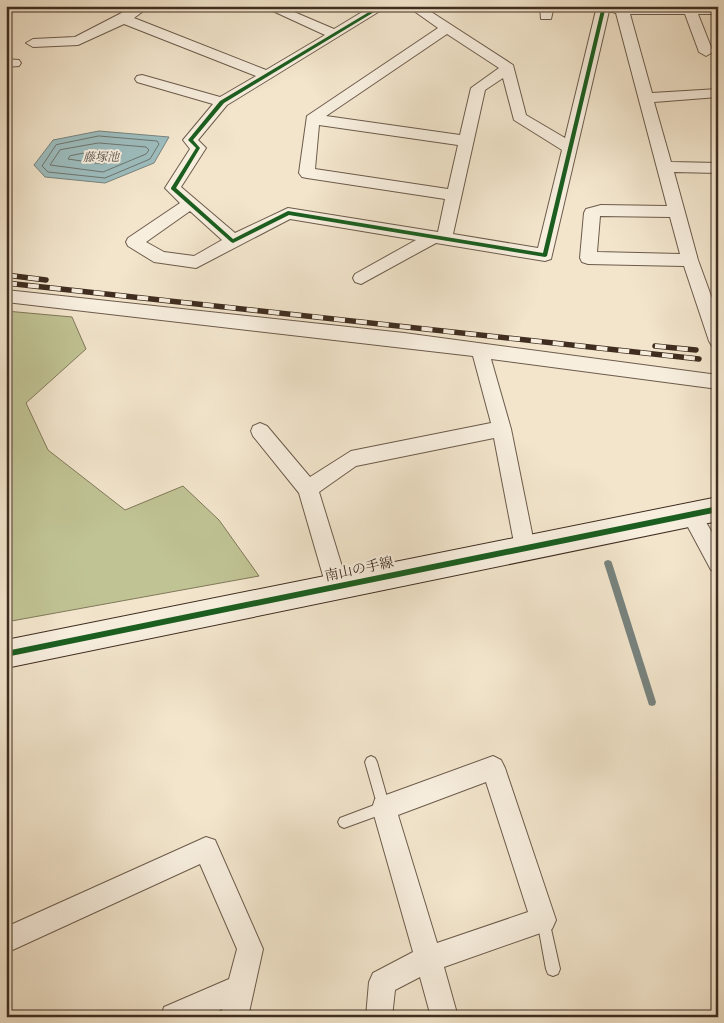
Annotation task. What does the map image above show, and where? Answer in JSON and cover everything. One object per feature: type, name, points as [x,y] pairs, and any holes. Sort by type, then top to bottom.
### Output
[{"type":"street","points":[[33,44],[78,41],[124,19],[144,6]]},
{"type":"street","points":[[268,6],[335,34]]},
{"type":"street","points":[[233,241],[173,188],[198,148],[190,140],[222,102],[382,6]]},
{"type":"street","points":[[413,6],[508,68],[519,118],[570,148]]},
{"type":"street","points":[[189,204],[134,242],[160,258],[196,262],[288,213],[545,255],[604,6],[622,10],[718,10]]},
{"type":"street","points":[[622,10],[648,98],[664,168],[690,260],[700,293],[716,331]]},
{"type":"street","points":[[690,10],[706,52]]},
{"type":"street","points":[[124,19],[267,75]]},
{"type":"street","points":[[312,120],[448,28]]},
{"type":"street","points":[[360,278],[439,238],[454,195],[478,88],[508,68]]},
{"type":"street","points":[[142,79],[222,102]]},
{"type":"street","points":[[648,98],[718,93]]},
{"type":"street","points":[[312,120],[466,141]]},
{"type":"street","points":[[312,120],[307,173],[454,195]]},
{"type":"street","points":[[664,168],[718,168]]},
{"type":"street","points":[[676,212],[601,210],[592,214],[588,258],[690,260]]},
{"type":"street","points":[[6,296],[480,350],[718,382]]},
{"type":"street","points":[[480,350],[502,429],[525,548]]},
{"type":"street","points":[[308,489],[351,459],[502,429]]},
{"type":"street","points":[[260,431],[308,489],[337,586]]},
{"type":"street","points":[[705,512],[718,563]]},
{"type":"street","name":"南山の手線","points":[[6,654],[705,512]]},
{"type":"street","points":[[379,1017],[382,982],[428,959],[543,920],[493,768],[384,808],[428,959],[444,1017]]},
{"type":"street","points":[[6,940],[206,849],[250,949],[234,1017]]},
{"type":"street","points":[[174,1017],[240,988]]},
{"type":"lane","points":[[344,822],[384,808],[371,762]]},
{"type":"lane","points":[[543,920],[553,968]]},
{"type":"green space","points":[[6,311],[72,317],[86,349],[26,403],[48,450],[125,510],[183,486],[219,520],[259,576],[6,622]]},
{"type":"water","name":"藤塚池","points":[[99,131],[169,137],[154,163],[105,183],[45,177],[34,165],[53,140]]},
{"type":"waterway","points":[[608,563],[652,702]]},
{"type":"railway","points":[[6,275],[46,280]]},
{"type":"railway","points":[[6,283],[699,359]]},
{"type":"railway","points":[[655,346],[696,350]]},
{"type":"cycle path","points":[[382,6],[222,102],[190,140],[198,148],[173,188],[233,241],[288,213],[545,255],[604,6]]},
{"type":"cycle path","points":[[6,654],[718,509]]}]
